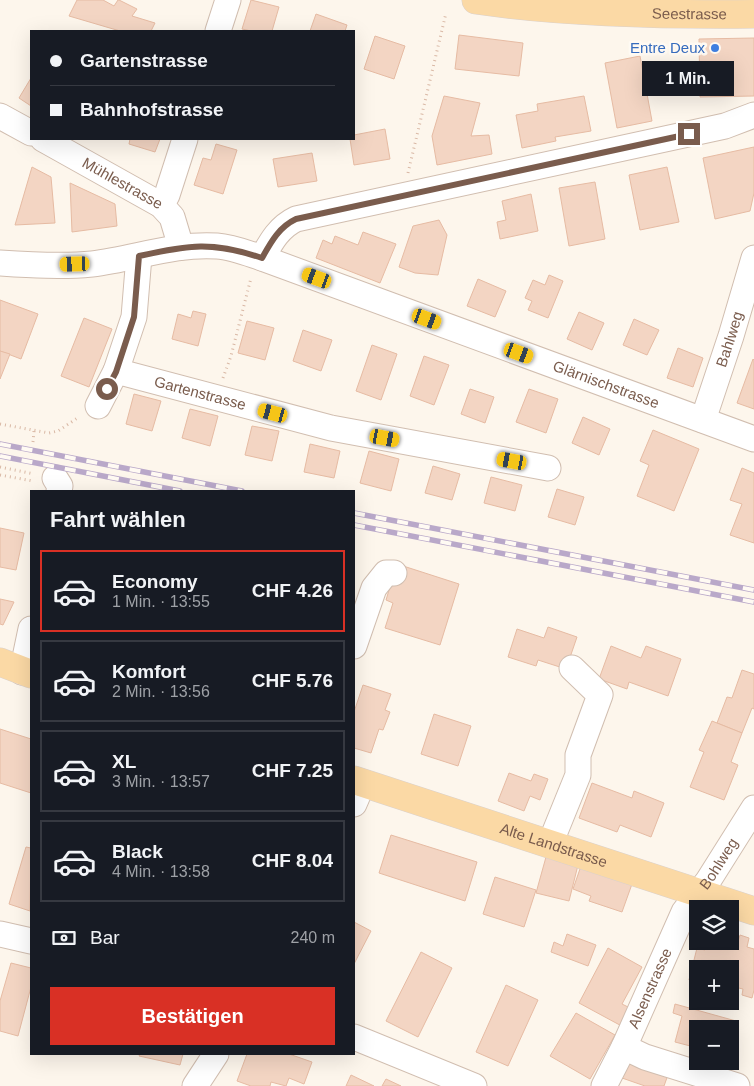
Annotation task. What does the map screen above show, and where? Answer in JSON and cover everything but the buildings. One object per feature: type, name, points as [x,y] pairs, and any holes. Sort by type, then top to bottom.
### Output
[{"type":"main road","name":"Seestrasse","points":[[476,0],[550,8],[657,14],[754,14]]},
{"type":"main road","name":"Alte Landstrasse","points":[[357,789],[550,844],[697,894],[754,911]]},
{"type":"street","points":[[218,30],[228,0]]},
{"type":"street","points":[[0,116],[30,132]]},
{"type":"street","points":[[256,267],[280,230],[287,223],[296,219],[725,126],[754,116]]},
{"type":"street","name":"Mühlestrasse","points":[[45,140],[161,204],[172,217],[181,247]]},
{"type":"street","points":[[161,204],[167,194],[185,140]]},
{"type":"street","name":"Glärnischstrasse","points":[[0,263],[42,265],[91,264],[181,247],[218,246],[242,251],[256,267],[754,439]]},
{"type":"street","points":[[98,406],[116,372],[134,317],[139,256]]},
{"type":"street","name":"Bahlweg","points":[[703,420],[754,258]]},
{"type":"street","name":"Gartenstrasse","points":[[116,372],[331,428],[548,468]]},
{"type":"street","points":[[355,643],[374,588],[386,573],[394,573]]},
{"type":"street","points":[[12,670],[30,631]]},
{"type":"street","points":[[550,844],[578,775],[578,755],[600,695],[572,668]]},
{"type":"street","name":"Bohlweg","points":[[697,894],[708,881],[754,808]]},
{"type":"street","name":"Alsenstrasse","points":[[604,1086],[624,1047],[684,912],[697,894]]},
{"type":"street","points":[[0,934],[30,941]]},
{"type":"street","points":[[355,1037],[474,1086]]},
{"type":"street","points":[[624,1047],[645,1057],[738,1086]]},
{"type":"street","points":[[195,1086],[215,1055]]},
{"type":"path","points":[[406,180],[446,13]]},
{"type":"path","points":[[216,398],[231,356],[256,267]]},
{"type":"path","points":[[0,424],[49,433],[58,431],[98,406]]},
{"type":"path","points":[[33,442],[34,431]]},
{"type":"path","points":[[0,467],[26,472]]},
{"type":"path","points":[[0,475],[58,485]]},
{"type":"railway","points":[[0,444],[237,490]]},
{"type":"railway","points":[[0,456],[175,490]]},
{"type":"railway","points":[[355,513],[754,590]]},
{"type":"railway","points":[[355,525],[754,602]]},
{"type":"place","name":"Entre Deux","points":[[715,48]]},
{"type":"route","points":[[107,389],[116,372],[134,317],[139,256],[181,247],[218,246],[262,258],[280,230],[287,223],[296,219],[689,134]]}]
